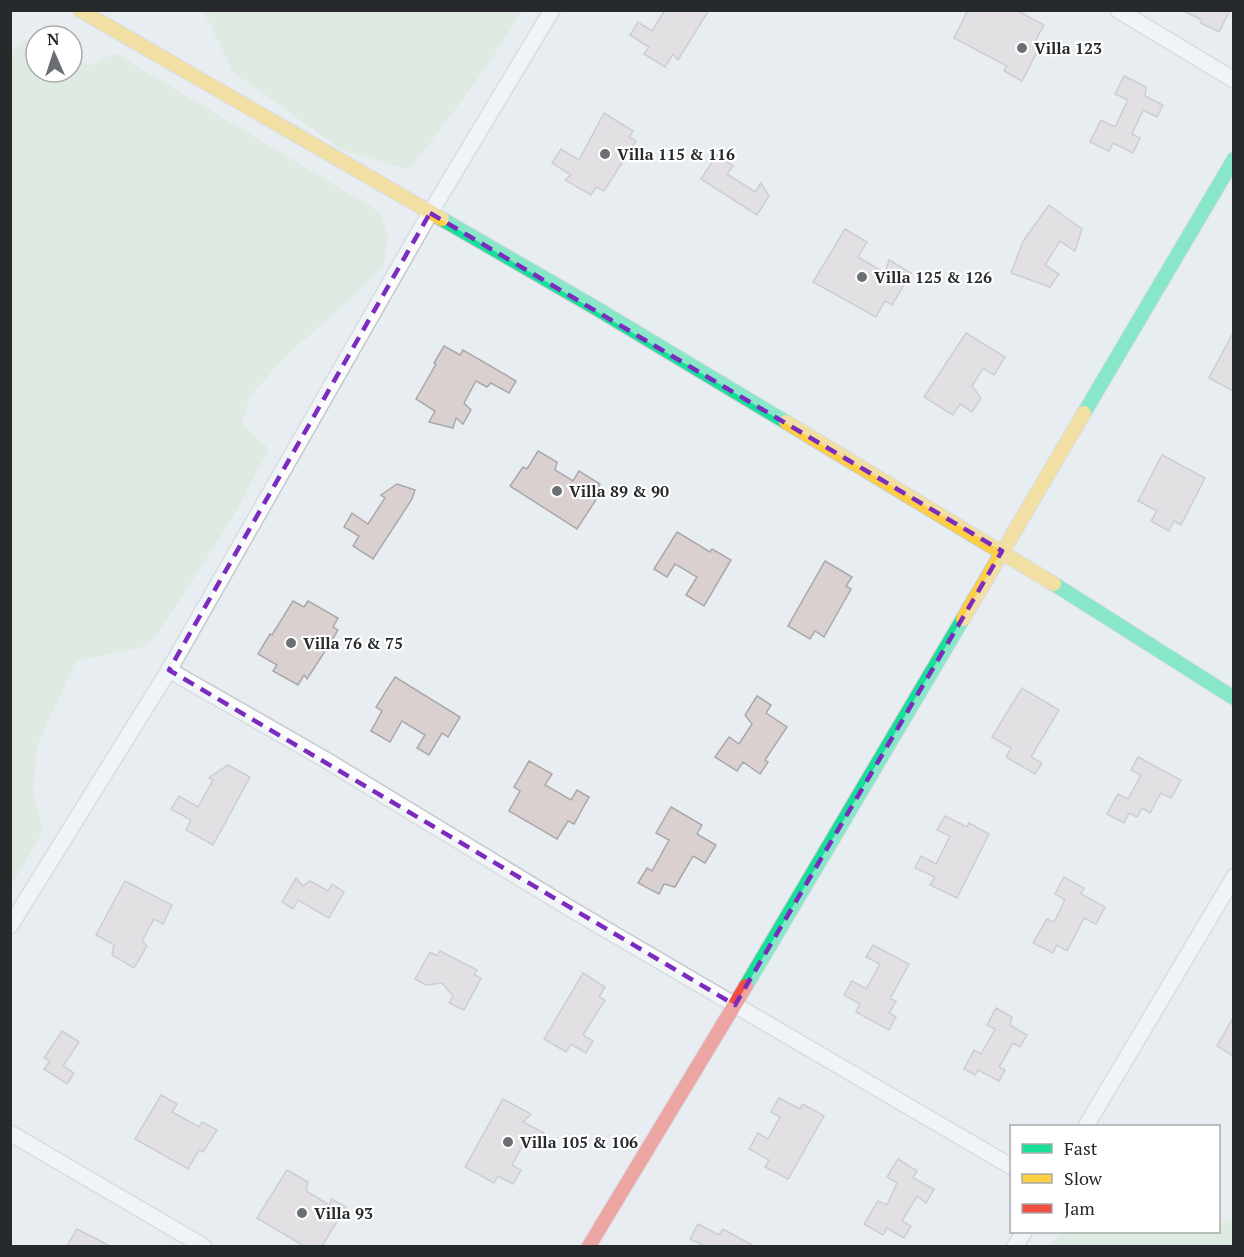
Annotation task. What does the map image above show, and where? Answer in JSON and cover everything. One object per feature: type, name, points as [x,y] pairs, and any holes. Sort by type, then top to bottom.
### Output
[{"type":"street","points":[[80,10],[596,309],[1002,551],[1233,698]]},
{"type":"street","points":[[10,927],[169,670],[430,213],[552,10]]},
{"type":"street","points":[[1118,10],[1233,80]]},
{"type":"street","points":[[589,1246],[735,1005],[1233,159]]},
{"type":"street","points":[[169,670],[326,760],[576,912],[1010,1166]]},
{"type":"street","points":[[1087,1125],[1233,877]]},
{"type":"street","points":[[10,1133],[202,1246]]},
{"type":"street","points":[[1015,1246],[1023,1233]]},
{"type":"highlighted area","points":[[430,213],[1002,551],[735,1005],[169,670]]},
{"type":"green space","points":[[203,11],[522,11],[468,92],[408,170],[340,149],[233,72]]},
{"type":"green space","points":[[24,41],[24,84],[84,84],[84,63],[89,65],[115,53],[380,212],[388,236],[383,266],[344,305],[287,355],[251,395],[242,423],[269,449],[233,517],[154,640],[139,648],[76,661],[37,746],[33,791],[43,831],[11,886],[10,58],[14,47]]},
{"type":"green space","points":[[1233,1219],[1233,1246],[1050,1246],[1060,1233],[1220,1233],[1220,1223]]},
{"type":"building","points":[[665,10],[709,10],[678,60],[673,54],[665,67],[644,54],[649,47],[630,35],[638,22],[652,31]]},
{"type":"building","name":"Villa 123","points":[[968,10],[1016,10],[1044,25],[1033,45],[1037,52],[1022,81],[1004,71],[1007,66],[954,38]]},
{"type":"building","points":[[1182,10],[1230,10],[1219,32]]},
{"type":"building","points":[[1124,76],[1146,87],[1145,96],[1163,105],[1157,117],[1143,110],[1132,134],[1140,138],[1133,153],[1113,143],[1109,151],[1090,142],[1101,120],[1115,127],[1128,100],[1115,94]]},
{"type":"building","name":"Villa 115 & 116","points":[[604,113],[633,131],[629,137],[636,141],[604,191],[596,187],[591,195],[565,180],[571,175],[552,163],[561,149],[579,160]]},
{"type":"building","points":[[717,155],[733,166],[727,174],[755,192],[761,183],[769,196],[757,215],[701,179]]},
{"type":"building","points":[[1049,205],[1082,229],[1075,251],[1060,241],[1045,265],[1059,274],[1050,287],[1011,273],[1023,241]]},
{"type":"building","name":"Villa 125 & 126","points":[[845,229],[867,242],[858,257],[885,273],[889,260],[911,273],[892,305],[885,301],[876,317],[813,282]]},
{"type":"building","points":[[966,333],[1005,357],[994,375],[983,368],[972,386],[981,398],[972,412],[960,404],[953,415],[924,397]]},
{"type":"building","points":[[1233,333],[1233,391],[1209,378]]},
{"type":"building","points":[[444,346],[460,355],[463,350],[516,381],[509,393],[491,383],[487,387],[476,381],[464,403],[471,410],[463,424],[456,418],[453,428],[429,422],[435,411],[416,399]]},
{"type":"building","name":"Villa 89 & 90","points":[[538,451],[557,462],[555,470],[573,481],[579,471],[600,484],[593,496],[597,498],[577,529],[510,486],[523,467],[527,469]]},
{"type":"building","points":[[1162,455],[1205,478],[1181,525],[1174,521],[1169,531],[1151,521],[1157,511],[1138,501]]},
{"type":"building","points":[[397,484],[415,490],[412,499],[373,559],[353,546],[359,536],[344,527],[352,513],[368,524],[385,498],[381,495]]},
{"type":"building","points":[[677,532],[710,552],[712,549],[731,560],[704,606],[686,595],[697,577],[675,564],[667,577],[654,569]]},
{"type":"building","points":[[825,561],[852,577],[846,586],[851,589],[824,637],[815,631],[810,639],[788,626]]},
{"type":"building","name":"Villa 76 & 75","points":[[293,601],[304,607],[308,601],[338,618],[333,627],[338,630],[307,679],[304,675],[298,685],[273,671],[277,665],[258,654]]},
{"type":"building","points":[[395,677],[460,717],[448,737],[442,733],[429,755],[417,748],[425,735],[402,721],[390,742],[371,731],[382,711],[376,707]]},
{"type":"building","points":[[1022,688],[1059,710],[1031,757],[1042,763],[1035,774],[1006,757],[1011,748],[992,737]]},
{"type":"building","points":[[757,696],[771,705],[766,713],[787,727],[765,760],[768,762],[760,774],[743,762],[737,771],[715,757],[729,737],[739,744],[752,724],[745,715]]},
{"type":"building","points":[[1138,757],[1181,780],[1171,798],[1161,793],[1150,813],[1142,808],[1137,817],[1129,813],[1124,823],[1107,814],[1118,794],[1128,799],[1141,775],[1131,770]]},
{"type":"building","points":[[529,761],[552,774],[545,785],[571,800],[577,790],[589,797],[574,824],[568,821],[557,839],[509,811],[520,791],[514,787]]},
{"type":"building","points":[[228,765],[250,777],[213,845],[186,830],[191,820],[171,809],[179,796],[198,807],[213,780],[209,778]]},
{"type":"building","points":[[671,807],[702,825],[697,834],[716,845],[705,863],[693,856],[675,887],[664,884],[659,894],[638,883],[647,868],[652,871],[669,840],[656,833]]},
{"type":"building","points":[[945,816],[967,827],[969,823],[989,834],[957,898],[930,885],[935,877],[915,868],[921,856],[936,864],[950,836],[937,830]]},
{"type":"building","points":[[1064,877],[1084,888],[1081,894],[1105,907],[1096,924],[1084,918],[1067,951],[1057,945],[1053,953],[1033,943],[1047,919],[1054,922],[1065,900],[1055,894]]},
{"type":"building","points":[[296,878],[303,886],[310,881],[328,891],[332,884],[344,892],[329,918],[298,900],[293,909],[282,902]]},
{"type":"building","points":[[125,881],[172,905],[163,924],[154,919],[142,941],[147,946],[134,968],[112,955],[114,945],[96,935]]},
{"type":"building","points":[[873,945],[909,964],[890,999],[896,1001],[889,1013],[896,1017],[889,1030],[856,1012],[860,1004],[844,995],[852,981],[866,989],[880,964],[866,957]]},
{"type":"building","points":[[440,951],[477,970],[474,975],[481,978],[464,1010],[449,1003],[453,996],[442,983],[426,985],[415,979],[430,952],[437,956]]},
{"type":"building","points":[[583,973],[605,987],[599,997],[605,1000],[583,1035],[593,1041],[586,1053],[571,1044],[566,1052],[544,1039]]},
{"type":"building","points":[[996,1008],[1012,1017],[1010,1025],[1027,1035],[1020,1047],[1013,1043],[999,1067],[1005,1070],[999,1081],[978,1070],[975,1075],[964,1069],[974,1050],[981,1054],[995,1029],[987,1025]]},
{"type":"building","points":[[1233,1018],[1233,1056],[1217,1046]]},
{"type":"building","points":[[62,1031],[79,1042],[63,1066],[74,1073],[67,1084],[44,1069],[50,1061],[44,1058]]},
{"type":"building","points":[[161,1095],[177,1104],[172,1112],[199,1127],[202,1122],[217,1130],[203,1152],[199,1150],[188,1169],[135,1139]]},
{"type":"building","points":[[779,1098],[800,1109],[803,1104],[824,1116],[788,1179],[765,1167],[769,1160],[749,1149],[758,1133],[768,1139],[780,1117],[771,1112]]},
{"type":"building","name":"Villa 105 & 106","points":[[503,1099],[531,1114],[523,1122],[544,1133],[535,1149],[524,1143],[512,1165],[521,1170],[513,1184],[498,1176],[494,1183],[465,1167]]},
{"type":"building","points":[[898,1159],[917,1171],[913,1178],[934,1189],[926,1203],[917,1196],[902,1221],[911,1226],[904,1238],[887,1228],[883,1235],[864,1224],[878,1201],[887,1205],[897,1183],[887,1177]]},
{"type":"building","name":"Villa 93","points":[[287,1170],[308,1182],[306,1191],[329,1205],[332,1199],[346,1207],[322,1246],[304,1246],[257,1218]]},
{"type":"building","points":[[698,1224],[719,1235],[723,1229],[754,1246],[704,1246],[690,1239]]},
{"type":"building","points":[[77,1229],[110,1246],[67,1246]]},
{"type":"traffic: fast","points":[[1084,413],[1234,159]]},
{"type":"traffic: fast","points":[[442,219],[786,422]]},
{"type":"traffic: fast","points":[[1054,584],[1234,698]]},
{"type":"traffic: fast","points":[[746,986],[963,619]]},
{"type":"traffic: slow","points":[[80,10],[442,219]]},
{"type":"traffic: slow","points":[[963,619],[1084,413]]},
{"type":"traffic: slow","points":[[786,422],[1054,584]]},
{"type":"traffic: jam","points":[[589,1246],[746,986]]},
{"type":"place","name":"Villa 123","points":[[1022,48]]},
{"type":"place","name":"Villa 115 & 116","points":[[605,154]]},
{"type":"place","name":"Villa 125 & 126","points":[[862,277]]},
{"type":"place","name":"Villa 89 & 90","points":[[557,491]]},
{"type":"place","name":"Villa 76 & 75","points":[[291,643]]},
{"type":"place","name":"Villa 105 & 106","points":[[508,1142]]},
{"type":"place","name":"Villa 93","points":[[302,1213]]}]
